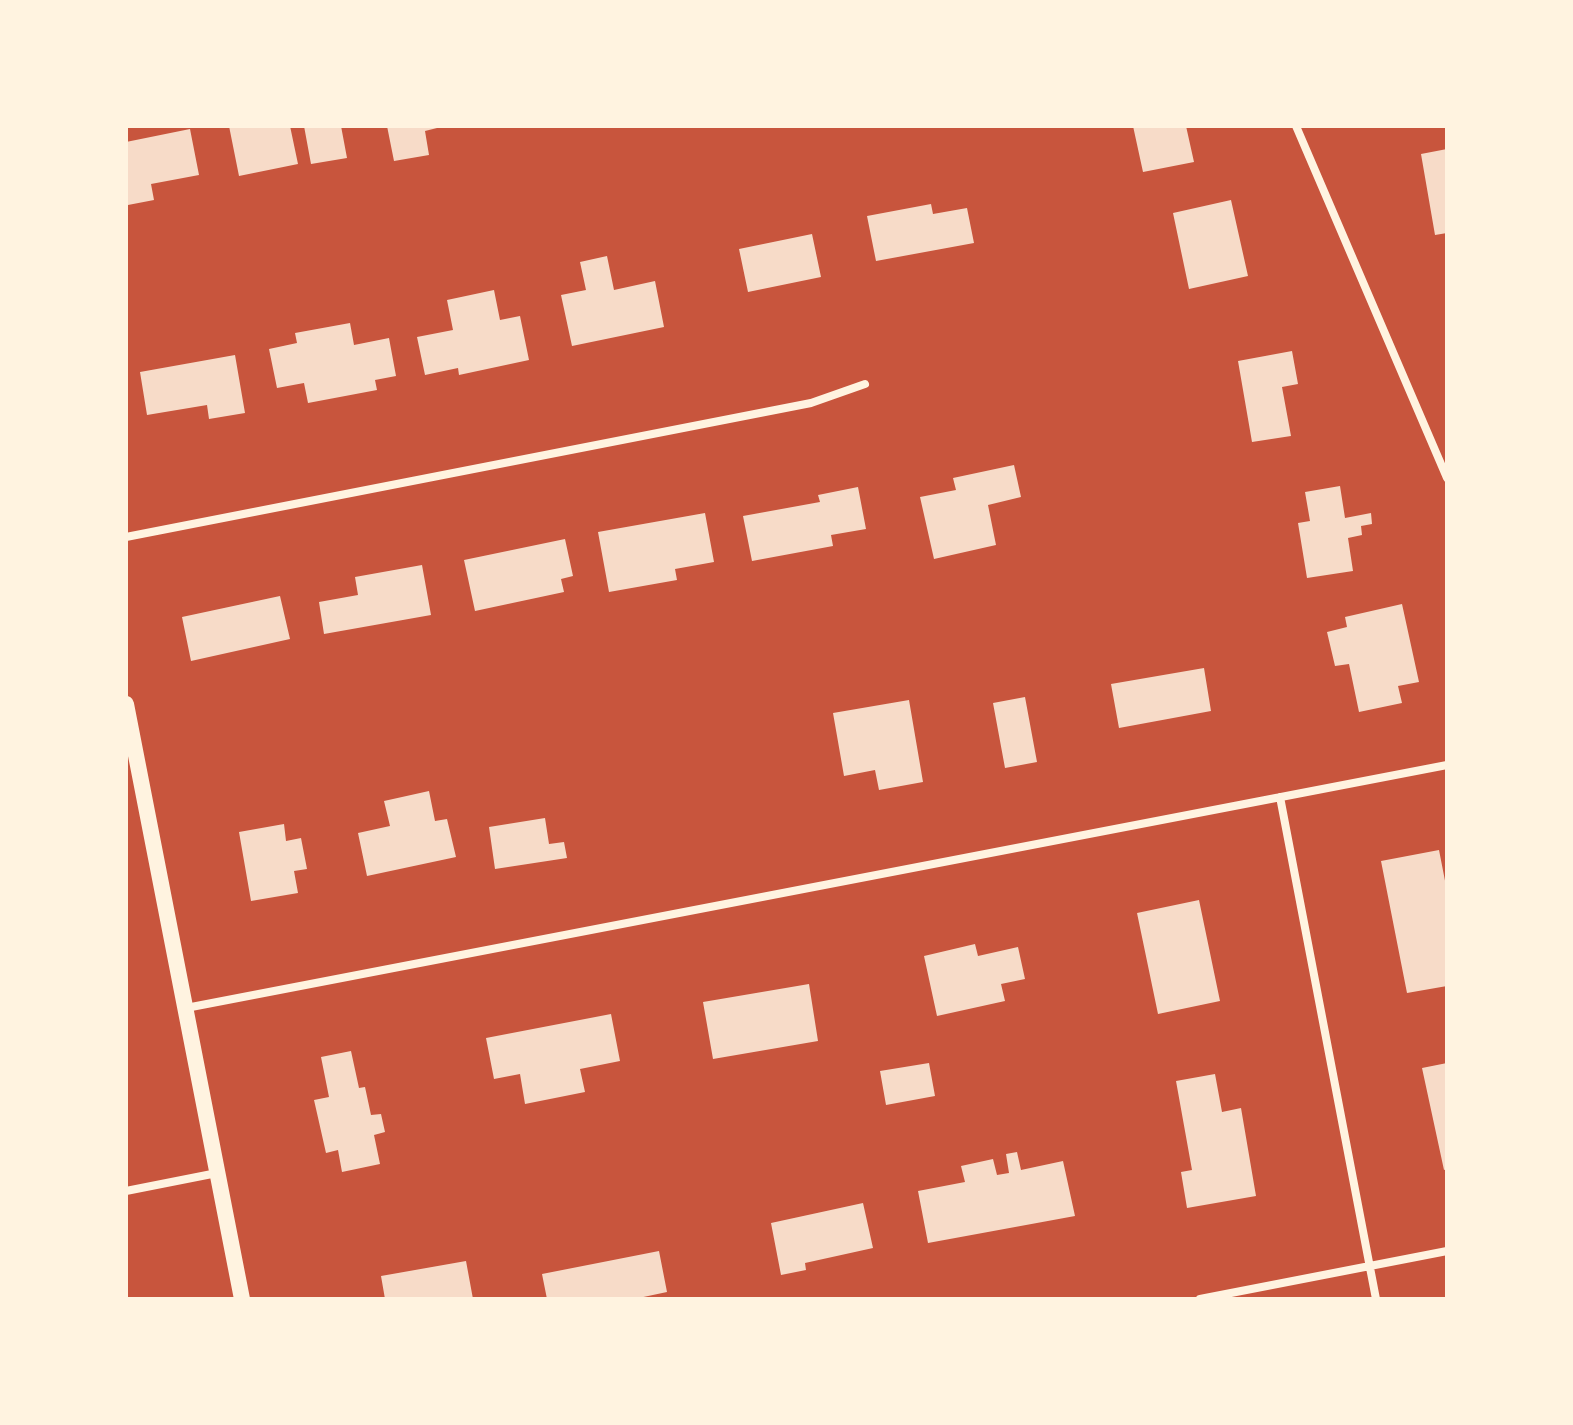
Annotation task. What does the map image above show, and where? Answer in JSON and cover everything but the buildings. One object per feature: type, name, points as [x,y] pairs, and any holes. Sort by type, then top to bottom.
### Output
[{"type":"main road","points":[[126,704],[242,1299]]},
{"type":"street","points":[[1296,126],[1447,478]]},
{"type":"street","points":[[126,537],[811,403],[865,384]]},
{"type":"street","points":[[186,1008],[1447,765]]},
{"type":"street","points":[[1280,797],[1376,1299]]},
{"type":"street","points":[[126,1191],[218,1173]]},
{"type":"street","points":[[1200,1299],[1447,1251]]}]
